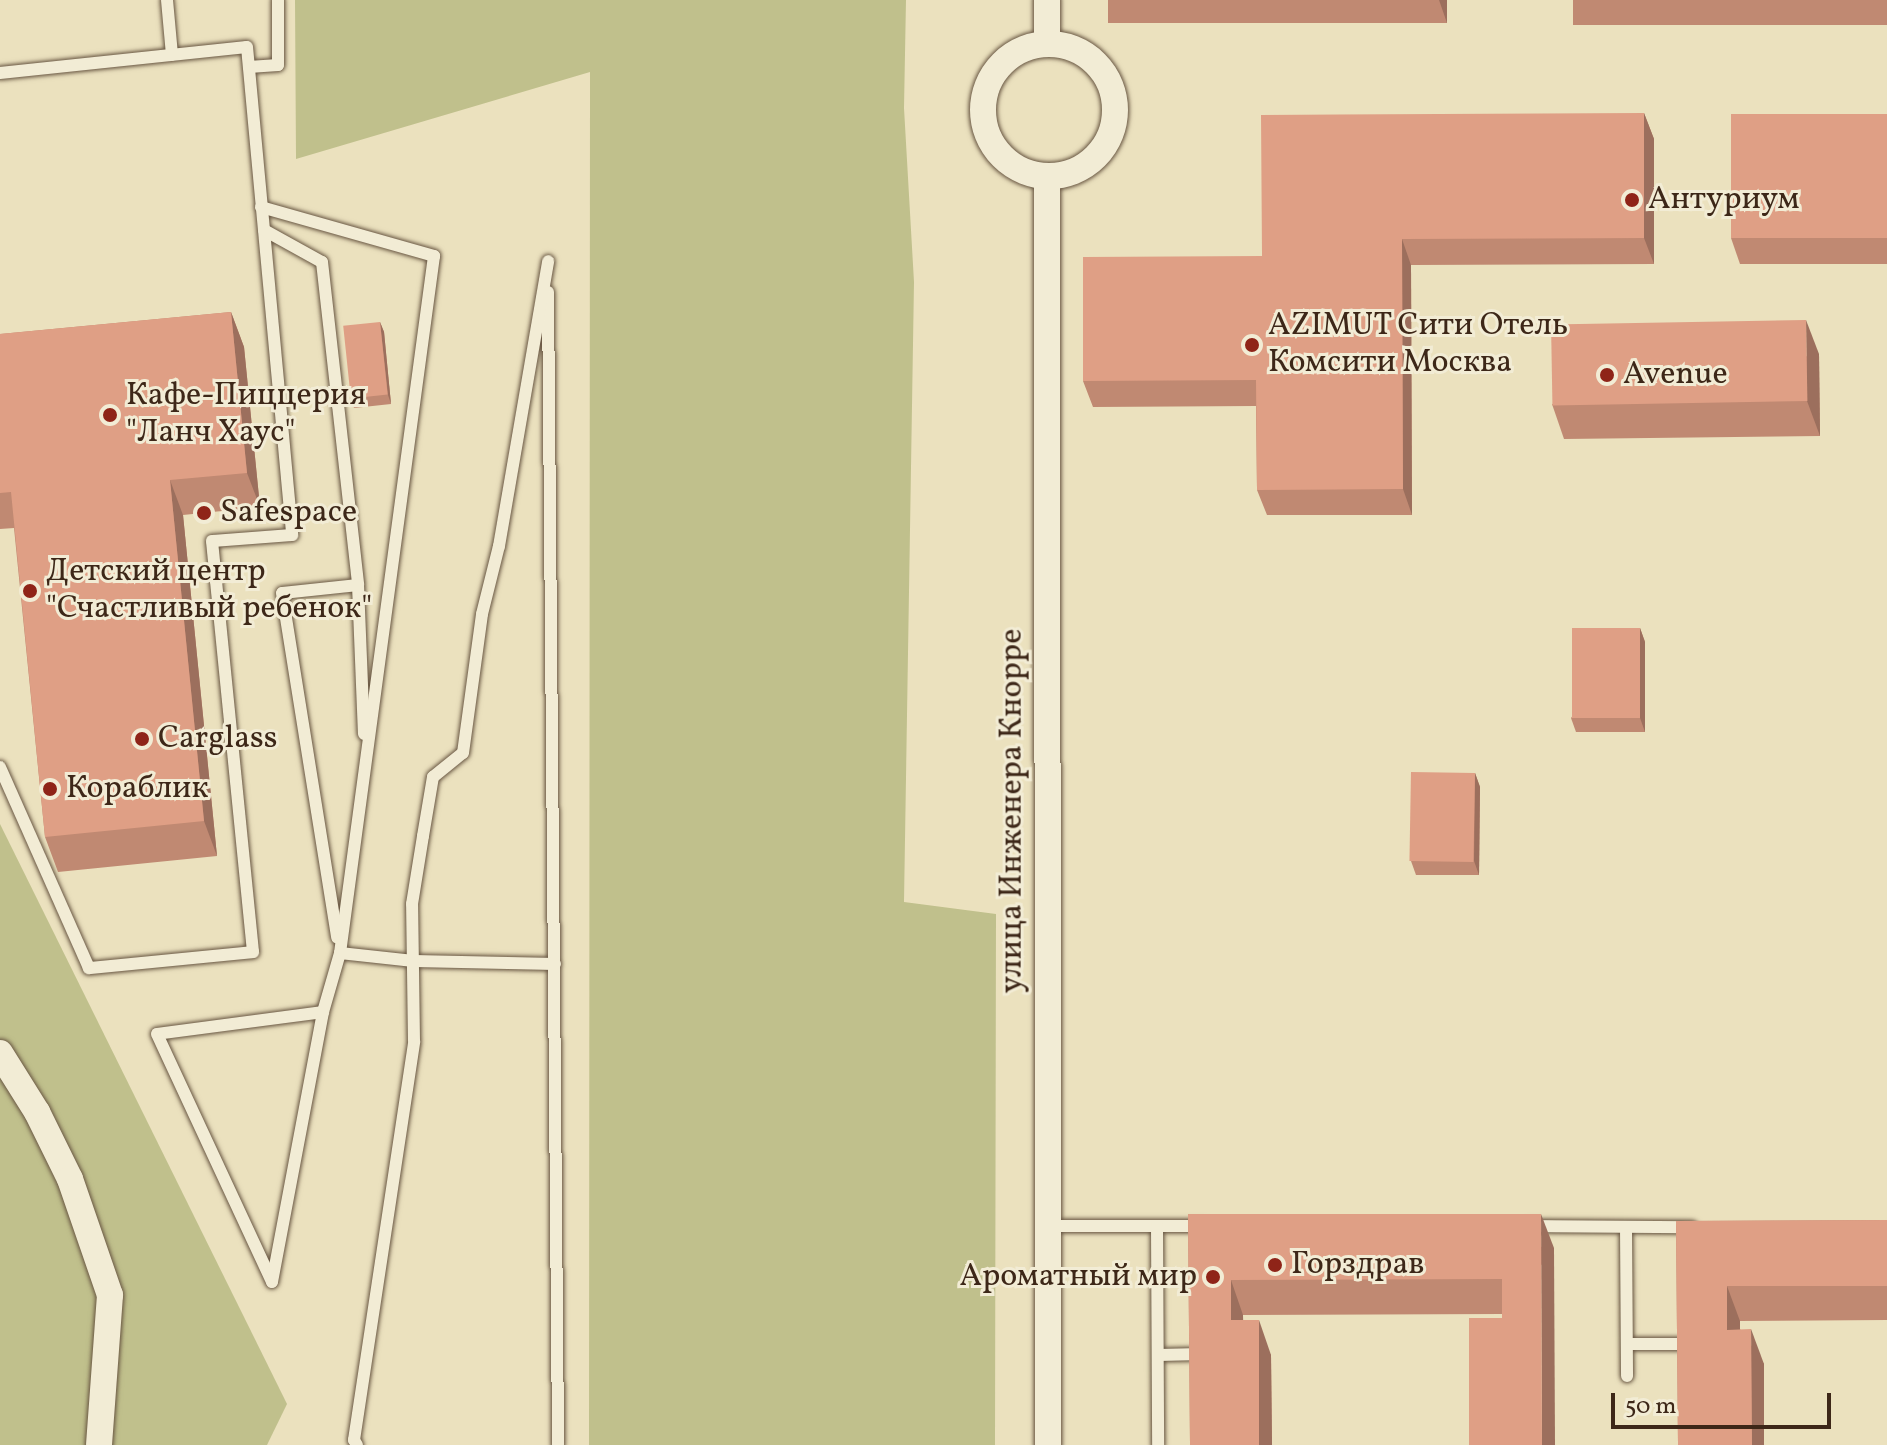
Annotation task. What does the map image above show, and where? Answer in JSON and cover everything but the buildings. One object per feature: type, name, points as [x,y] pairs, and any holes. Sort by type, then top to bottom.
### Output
[{"type":"street","points":[[1047,0],[1047,43]]},
{"type":"street","points":[[1047,43],[1069,47],[1090,57],[1105,75],[1114,96],[1115,118],[1108,140],[1094,159],[1075,171],[1047,176],[1012,165],[997,151],[987,133],[983,113],[985,92],[1001,65],[1026,48],[1047,43]]},
{"type":"street","name":"улица Инженера Кнорре","points":[[1047,176],[1048,1445]]},
{"type":"street","points":[[0,1053],[37,1112],[70,1179],[110,1295],[99,1445]]},
{"type":"lane","points":[[167,0],[172,55]]},
{"type":"lane","points":[[249,67],[278,65],[278,0]]},
{"type":"lane","points":[[0,73],[247,47],[292,535],[212,541],[253,952],[89,968],[0,767]]},
{"type":"lane","points":[[261,207],[434,256],[340,953],[323,1012],[272,1282],[157,1034],[323,1012]]},
{"type":"lane","points":[[264,230],[322,262],[358,585],[365,766]]},
{"type":"lane","points":[[357,1445],[354,1440],[414,1041],[412,904],[433,777],[463,753],[482,614],[499,546],[548,261],[558,1445]]},
{"type":"lane","points":[[340,953],[282,593],[358,585]]},
{"type":"lane","points":[[340,953],[414,961],[555,964]]},
{"type":"lane","points":[[1048,1226],[1220,1226]]},
{"type":"lane","points":[[1157,1226],[1158,1445]]},
{"type":"lane","points":[[1517,1226],[1703,1227]]},
{"type":"lane","points":[[1626,1227],[1627,1376]]},
{"type":"lane","points":[[1627,1344],[1690,1344]]},
{"type":"lane","points":[[1158,1355],[1201,1354]]},
{"type":"green space","points":[[295,0],[906,0],[904,108],[914,282],[904,902],[996,914],[995,1445],[589,1445],[590,72],[296,159]]},
{"type":"green space","points":[[0,824],[287,1404],[267,1445],[0,1445]]},
{"type":"place","name":"Антуриум","points":[[1632,200]]},
{"type":"place","name":"AZIMUT Сити Отель Комсити Москва","points":[[1252,345]]},
{"type":"place","name":"Avenue","points":[[1607,375]]},
{"type":"place","name":"Кафе-Пиццерия \"Ланч Хаус\"","points":[[110,415]]},
{"type":"place","name":"Safespace","points":[[204,513]]},
{"type":"place","name":"Детский центр \"Счастливый ребенок\"","points":[[30,591]]},
{"type":"place","name":"Carglass","points":[[142,739]]},
{"type":"place","name":"Кораблик","points":[[50,789]]},
{"type":"place","name":"Горздрав","points":[[1275,1265]]},
{"type":"place","name":"Ароматный мир","points":[[1213,1277]]}]
